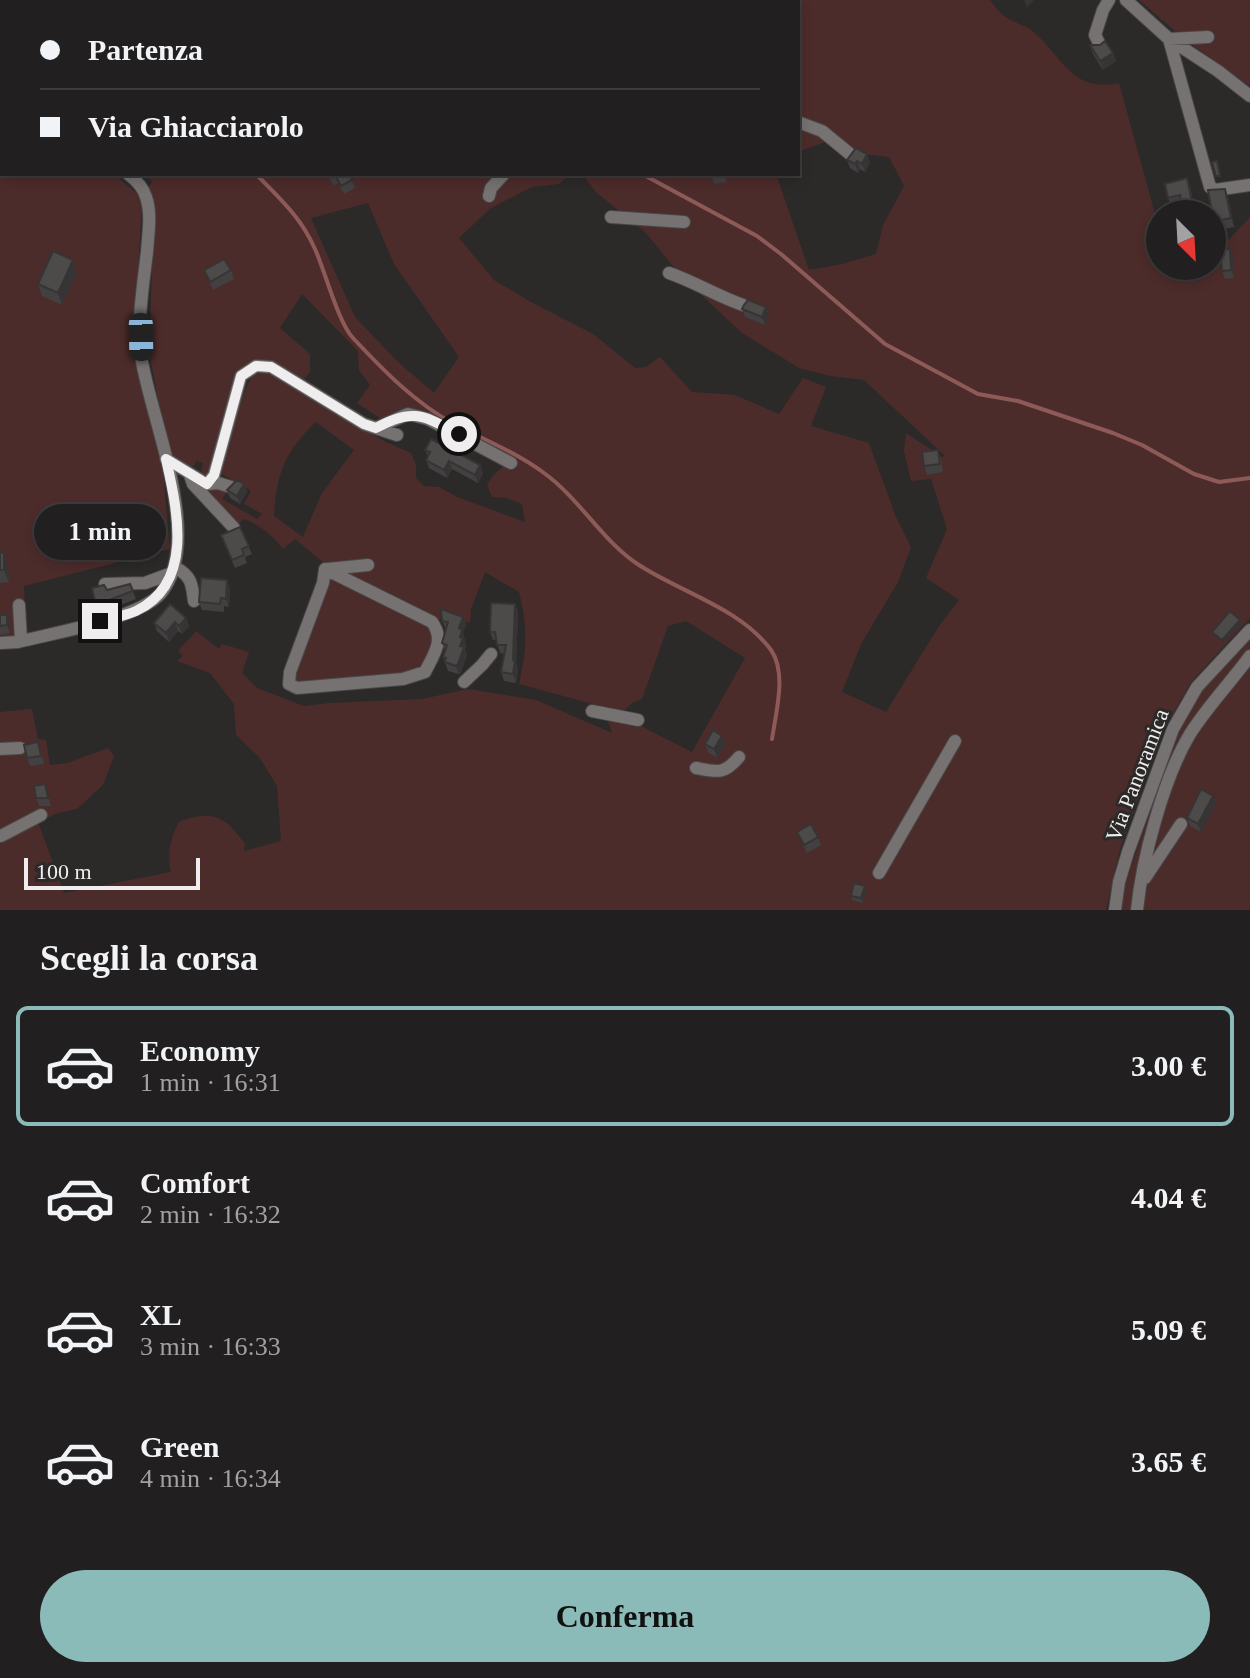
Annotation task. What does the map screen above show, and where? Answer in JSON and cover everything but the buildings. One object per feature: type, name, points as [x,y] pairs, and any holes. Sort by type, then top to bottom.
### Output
[{"type":"street","points":[[1100,45],[1095,35],[1097,24],[1109,0]]},
{"type":"street","points":[[1126,0],[1169,39],[1250,96]]},
{"type":"street","points":[[1169,39],[1208,37]]},
{"type":"street","points":[[1169,39],[1210,187],[1215,190],[1250,185]]},
{"type":"street","points":[[800,123],[822,131],[850,154]]},
{"type":"street","points":[[0,643],[21,641],[136,611],[160,594],[173,570],[178,524],[141,355],[140,320],[149,229],[148,200],[130,176]]},
{"type":"street","points":[[144,191],[150,176]]},
{"type":"street","points":[[489,196],[491,188],[502,176]]},
{"type":"street","points":[[611,217],[684,222]]},
{"type":"street","points":[[669,273],[743,305]]},
{"type":"street","points":[[207,484],[214,475],[241,376],[256,366],[271,367],[339,410],[397,435]]},
{"type":"street","points":[[376,428],[408,414],[428,419],[511,463]]},
{"type":"street","points":[[166,459],[207,484],[231,487]]},
{"type":"street","points":[[190,475],[198,491],[234,528]]},
{"type":"street","points":[[325,569],[368,565]]},
{"type":"street","points":[[325,569],[432,622],[439,632],[439,645],[425,672],[389,681],[297,688],[289,684],[290,672],[323,583],[325,569]]},
{"type":"street","points":[[105,584],[145,583],[173,570],[186,574],[192,581],[194,601]]},
{"type":"street","points":[[19,605],[21,641]]},
{"type":"street","name":"Via Panoramica","points":[[1115,910],[1124,867],[1173,729],[1197,687],[1250,630]]},
{"type":"street","points":[[464,682],[491,654]]},
{"type":"street","name":"Via Panoramica","points":[[1137,910],[1153,831],[1176,760],[1191,733],[1250,656]]},
{"type":"street","points":[[592,711],[638,720]]},
{"type":"street","points":[[879,873],[955,741]]},
{"type":"street","points":[[0,749],[20,748]]},
{"type":"street","points":[[696,768],[721,771],[730,768],[739,757]]},
{"type":"street","points":[[1,836],[41,815]]},
{"type":"street","points":[[1143,881],[1181,824]]},
{"type":"shaded area","points":[[800,0],[990,0],[999,12],[1031,30],[1078,77],[1102,85],[1119,83],[1151,200],[1146,200],[1146,280],[1226,280],[1226,243],[1250,217],[1250,618],[1191,682],[1164,729],[1120,849],[1106,910],[0,910],[0,712],[32,709],[38,739],[46,740],[50,765],[67,763],[108,748],[114,756],[103,785],[77,809],[38,822],[64,893],[171,872],[169,852],[173,834],[179,822],[190,818],[209,816],[224,821],[245,844],[244,851],[281,841],[277,786],[260,758],[236,735],[234,704],[210,673],[177,661],[183,656],[178,651],[196,631],[219,649],[222,644],[249,652],[242,673],[257,688],[304,706],[422,699],[468,689],[536,700],[612,733],[607,718],[641,726],[692,752],[745,658],[686,621],[668,626],[642,699],[622,712],[519,684],[525,638],[519,592],[485,572],[471,609],[470,623],[442,614],[421,672],[296,685],[293,682],[325,564],[295,539],[283,549],[255,524],[244,519],[238,524],[197,483],[229,489],[222,499],[257,519],[262,514],[244,504],[251,491],[222,474],[231,426],[252,374],[269,373],[384,441],[411,453],[416,465],[416,478],[424,486],[439,487],[457,497],[525,522],[522,504],[507,498],[492,497],[487,485],[504,466],[447,423],[415,411],[399,412],[383,420],[357,403],[370,385],[359,370],[358,351],[302,294],[280,328],[310,354],[310,372],[303,381],[263,360],[247,366],[210,475],[200,477],[203,463],[196,461],[195,465],[187,468],[169,456],[149,351],[154,215],[148,190],[152,181],[146,176],[583,176],[777,176],[809,270],[876,254],[883,225],[904,186],[889,157],[843,152],[825,142],[800,151]],"holes":[[[583,176],[596,192],[646,233],[682,277],[742,333],[799,368],[864,380],[945,456],[906,433],[904,451],[911,481],[931,479],[947,529],[926,578],[959,600],[939,626],[886,712],[842,692],[861,644],[898,582],[911,547],[896,517],[869,443],[811,426],[826,387],[803,378],[779,414],[735,395],[692,392],[660,357],[646,367],[635,368],[593,334],[494,280],[459,238],[491,208],[532,187],[559,184],[567,177]],[[368,203],[394,264],[459,357],[434,393],[398,362],[355,317],[311,218]],[[316,422],[354,450],[322,493],[303,537],[274,516],[284,464]]]},
{"type":"shaded area","points":[[1139,0],[1250,0],[1250,86],[1188,42],[1196,32],[1175,31]]},
{"type":"shaded area","points":[[0,176],[116,176],[137,194],[142,206],[135,317],[141,382],[163,471],[170,549],[24,586],[26,635],[0,639]]},
{"type":"shaded area","points":[[1250,638],[1250,910],[1121,910],[1125,886],[1175,736],[1202,690]]},
{"type":"waterway","points":[[258,176],[303,227],[319,258],[347,330],[400,385],[440,416],[511,452],[544,473],[639,565],[710,602],[758,635],[771,650],[778,670],[779,693],[772,739]]},
{"type":"waterway","points":[[646,176],[757,236],[885,344],[978,394],[1018,401],[1113,433],[1194,474],[1219,482],[1250,478]]},
{"type":"route","points":[[100,621],[136,611],[160,594],[175,567],[177,552],[178,524],[166,459],[207,484],[214,475],[241,376],[248,370],[263,365],[271,367],[339,410],[376,428],[408,414],[428,419],[459,434]]}]
